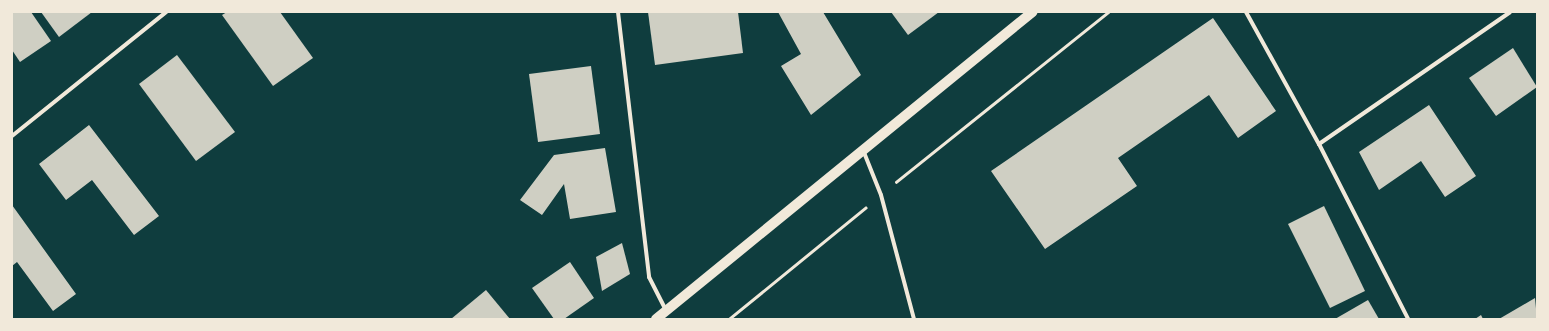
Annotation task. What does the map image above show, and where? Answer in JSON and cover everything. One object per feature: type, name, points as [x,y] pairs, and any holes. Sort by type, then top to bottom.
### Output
[{"type":"main road","points":[[656,319],[1033,12]]},
{"type":"street","points":[[12,136],[166,12]]},
{"type":"street","points":[[618,12],[649,277],[666,310]]},
{"type":"street","points":[[1246,12],[1318,144],[1408,319]]},
{"type":"street","points":[[1318,144],[1510,12]]},
{"type":"street","points":[[863,150],[881,194],[914,319]]},
{"type":"path","points":[[729,319],[881,194],[1108,12]]},
{"type":"building","points":[[12,12],[31,12],[51,41],[20,62],[12,50]]},
{"type":"building","points":[[41,12],[92,12],[59,37]]},
{"type":"building","points":[[227,12],[280,12],[313,58],[273,86],[222,15]]},
{"type":"building","points":[[648,12],[738,12],[743,53],[655,65]]},
{"type":"building","points":[[778,12],[823,12],[861,75],[811,115],[781,66],[801,54]]},
{"type":"building","points":[[891,12],[939,12],[908,35]]},
{"type":"building","points":[[1213,18],[1276,111],[1238,138],[1209,95],[1118,158],[1137,186],[1045,249],[991,171]]},
{"type":"building","points":[[1513,48],[1537,87],[1496,116],[1469,78]]},
{"type":"building","points":[[177,55],[235,132],[196,161],[139,84]]},
{"type":"building","points":[[591,66],[600,134],[538,142],[529,74]]},
{"type":"building","points":[[1429,105],[1476,176],[1445,197],[1421,161],[1379,190],[1359,152]]},
{"type":"building","points":[[89,125],[159,216],[134,235],[92,180],[66,200],[39,164]]},
{"type":"building","points":[[605,148],[616,212],[570,219],[564,184],[542,215],[520,200],[554,155]]},
{"type":"building","points":[[12,205],[76,294],[53,311],[17,262],[12,266]]},
{"type":"building","points":[[1324,206],[1365,291],[1330,308],[1288,224]]},
{"type":"building","points":[[622,243],[630,274],[602,291],[596,257]]},
{"type":"building","points":[[570,262],[594,298],[564,319],[554,319],[532,288]]},
{"type":"building","points":[[486,290],[510,319],[451,319]]},
{"type":"building","points":[[1535,298],[1537,319],[1499,319]]},
{"type":"building","points":[[1368,300],[1379,319],[1335,319]]},
{"type":"building","points":[[1481,315],[1483,319],[1475,319]]}]
